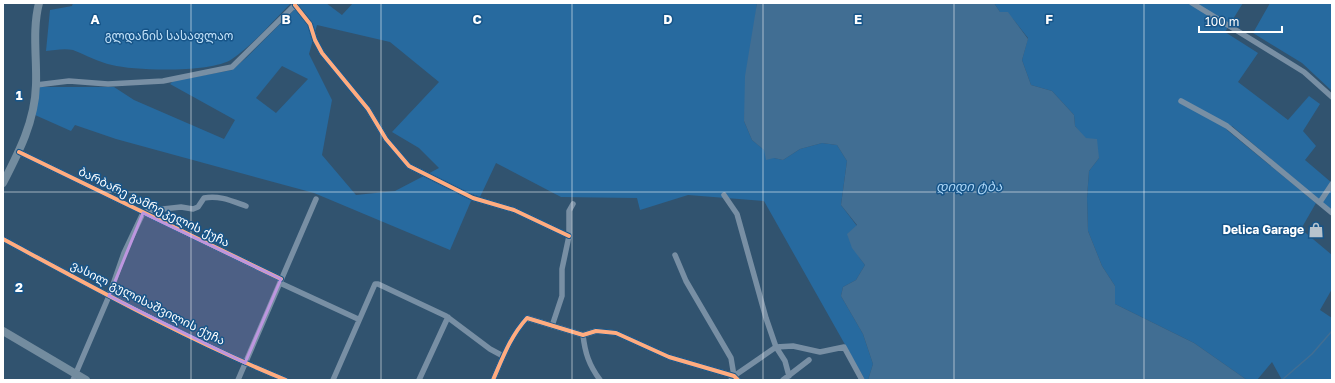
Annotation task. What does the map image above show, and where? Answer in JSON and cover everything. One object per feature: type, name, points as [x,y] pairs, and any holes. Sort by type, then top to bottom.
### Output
[{"type":"main road","points":[[3,183],[19,152],[27,132],[36,86],[35,24],[39,3]]},
{"type":"main road","points":[[3,331],[75,377],[86,380]]},
{"type":"street","points":[[1192,3],[1304,72],[1332,97]]},
{"type":"street","points":[[36,86],[69,81],[108,84],[163,81],[232,67],[296,4],[310,24],[315,40],[322,52],[368,109],[386,139],[409,166],[473,198],[514,210],[570,236]]},
{"type":"street","points":[[1181,101],[1227,126],[1332,213]]},
{"type":"street","name":"ბარბარე გამრეკელის ქუჩა","points":[[19,152],[358,320]]},
{"type":"street","points":[[1320,202],[1332,184]]},
{"type":"street","points":[[724,195],[737,214],[766,318],[776,347],[785,361],[789,376]]},
{"type":"street","points":[[75,377],[109,296],[124,253],[144,213],[154,210],[181,207],[193,209],[198,207],[204,198],[211,197],[220,197],[246,206]]},
{"type":"street","points":[[238,380],[316,199]]},
{"type":"street","points":[[552,326],[562,296],[562,269],[570,236],[569,211],[573,204]]},
{"type":"street","name":"ვასილ გულისაშვილის ქუჩა","points":[[3,240],[109,296],[245,363],[286,380]]},
{"type":"street","points":[[675,255],[686,281],[731,358],[734,379]]},
{"type":"street","points":[[333,380],[372,286],[378,284],[448,317],[490,349],[503,356]]},
{"type":"street","points":[[419,380],[448,317]]},
{"type":"street","points":[[493,380],[503,356],[517,330],[527,318],[582,336],[596,331],[616,333],[669,358],[734,379]]},
{"type":"street","points":[[582,336],[585,353],[590,367],[600,380]]},
{"type":"street","points":[[734,379],[776,347],[793,346],[820,352],[844,347],[862,380]]},
{"type":"street","points":[[783,380],[809,360]]},
{"type":"highlighted area","points":[[143,213],[281,279],[245,363],[109,296]]},
{"type":"green space","name":"გლდანის სასაფლაო","points":[[73,3],[291,3],[255,40],[232,59],[222,64],[208,67],[174,70],[138,69],[112,65],[70,49],[46,51],[50,10],[72,6]]},
{"type":"green space","points":[[301,3],[326,3],[342,15],[353,3],[757,3],[744,121],[752,140],[774,158],[783,160],[800,149],[822,143],[837,145],[847,161],[841,205],[857,226],[859,257],[865,265],[856,280],[843,287],[841,296],[863,334],[873,364],[868,380],[865,380],[764,201],[688,195],[640,210],[637,198],[561,197],[496,163],[480,197],[472,194],[471,201],[450,250],[314,193],[116,139],[75,125],[71,131],[35,115],[40,87],[114,87],[134,100],[224,139],[235,120],[170,84],[173,81],[232,70]],"holes":[[[317,25],[390,42],[439,82],[392,132],[419,148],[439,168],[395,191],[356,195],[322,155],[332,100],[309,54]],[[282,66],[308,79],[276,113],[256,98]]]},
{"type":"green space","points":[[994,3],[1243,3],[1225,32],[1258,53],[1238,82],[1288,120],[1309,96],[1320,104],[1303,131],[1316,146],[1305,160],[1332,183],[1332,211],[1232,126],[1227,130],[1316,203],[1301,229],[1332,255],[1332,289],[1320,310],[1332,318],[1332,380],[1282,380],[1272,362],[1257,380],[1247,380],[1194,343],[1115,304],[1115,286],[1102,266],[1088,231],[1087,198],[1089,171],[1099,158],[1075,126],[1074,115],[1052,91],[1031,85],[1022,60],[1028,38],[1013,19],[1000,12]]},
{"type":"green space","points":[[1270,3],[1332,3],[1332,91],[1302,63],[1253,33]]},
{"type":"water","name":"დიდი ტბა","points":[[757,3],[994,3],[1000,12],[1008,12],[1028,39],[1022,60],[1031,85],[1052,91],[1074,115],[1075,126],[1086,138],[1097,139],[1099,158],[1089,171],[1087,198],[1088,231],[1102,266],[1115,286],[1115,304],[1194,343],[1247,380],[868,380],[873,364],[863,334],[841,296],[843,287],[856,280],[865,265],[852,248],[847,234],[857,225],[841,205],[847,161],[837,145],[822,143],[800,149],[783,160],[774,158],[766,160],[764,150],[752,140],[744,121],[745,76]]},
{"type":"waterway","points":[[1282,380],[1312,354],[1332,331]]},
{"type":"cycle path","points":[[295,5],[310,24],[315,40],[322,53],[368,109],[386,139],[409,166],[473,198],[514,210],[569,236]]},
{"type":"cycle path","points":[[19,152],[281,279]]},
{"type":"cycle path","points":[[3,239],[178,331],[250,365],[286,380]]},
{"type":"cycle path","points":[[493,380],[511,340],[527,318],[583,335],[596,331],[616,333],[669,357],[734,376],[738,380]]},
{"type":"place","name":"Delica Garage","points":[[1316,230]]}]
